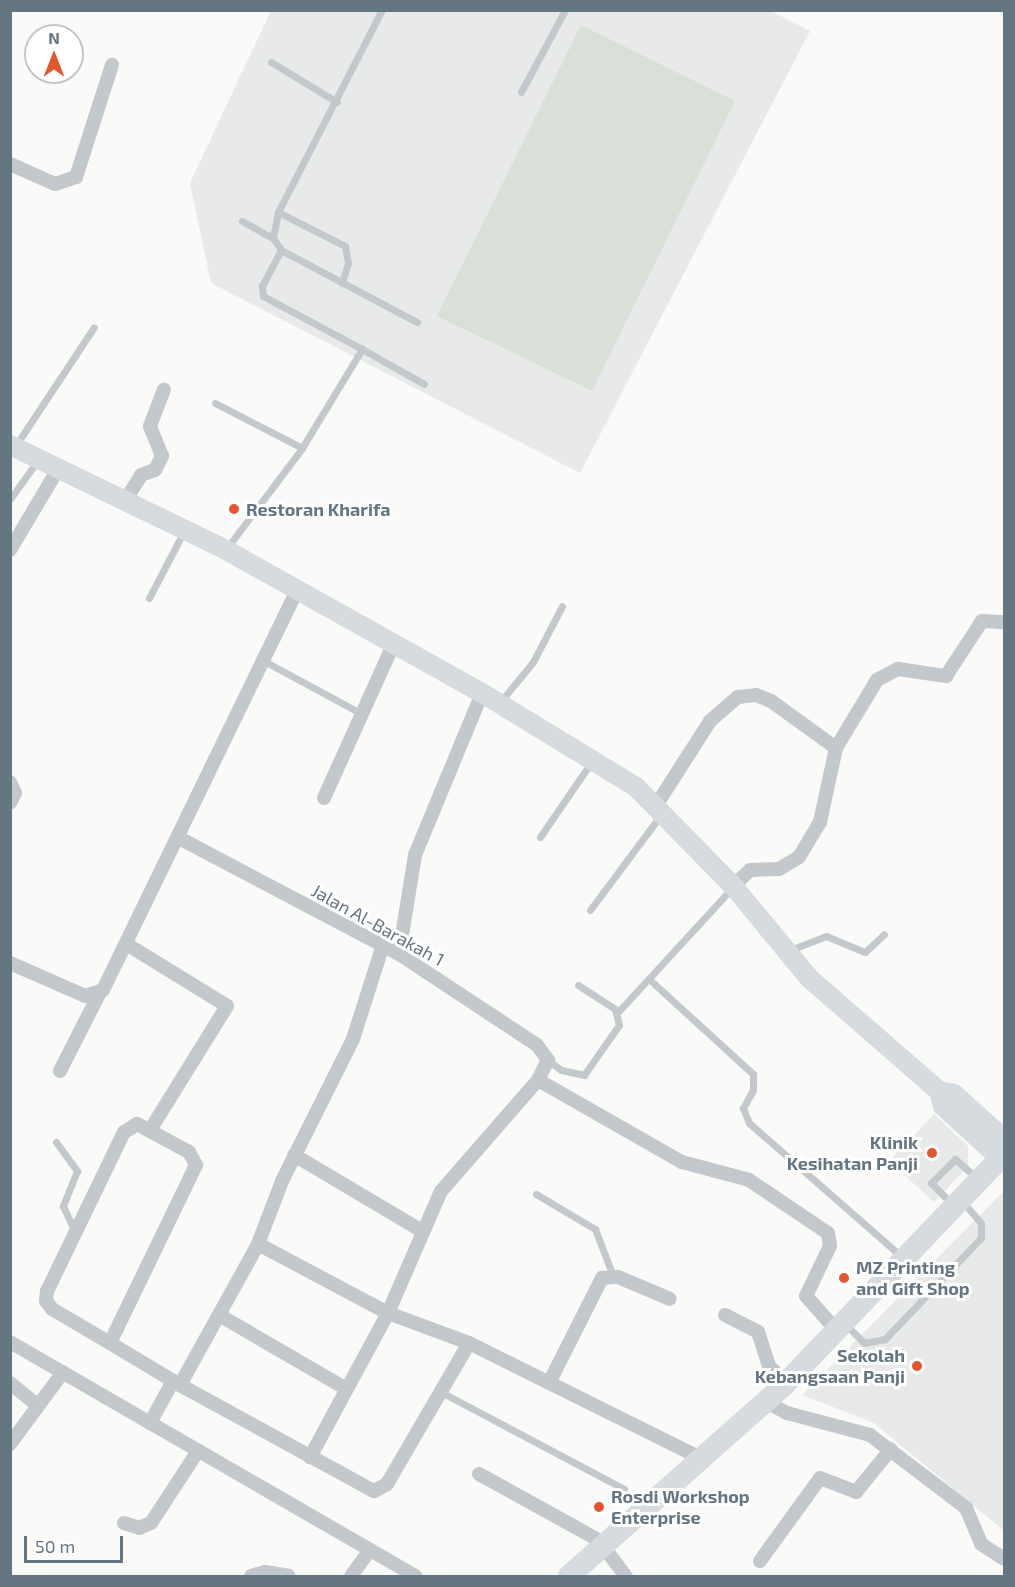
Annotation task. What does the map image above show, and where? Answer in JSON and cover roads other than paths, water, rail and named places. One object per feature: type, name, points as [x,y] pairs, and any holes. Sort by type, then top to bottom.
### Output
[{"type":"main road","points":[[569,1576],[786,1383],[958,1204],[1003,1150]]},
{"type":"street","points":[[10,164],[55,184],[76,177],[112,65]]},
{"type":"street","points":[[125,501],[139,478],[155,470],[162,456],[150,426],[164,390]]},
{"type":"street","points":[[13,446],[226,550],[500,703],[594,759],[660,807],[733,886],[787,951],[842,1009],[939,1091],[943,1106],[1003,1150]]},
{"type":"street","points":[[10,550],[58,469]]},
{"type":"street","points":[[60,1071],[99,994],[128,945],[297,591]]},
{"type":"street","points":[[733,886],[750,870],[779,869],[799,857],[820,822],[836,748],[886,672],[898,669],[946,676],[982,621],[1005,622]]},
{"type":"street","points":[[324,798],[394,643]]},
{"type":"street","points":[[399,954],[415,855],[482,693]]},
{"type":"street","points":[[660,807],[710,721],[738,697],[756,695],[771,701],[836,748]]},
{"type":"street","points":[[10,782],[15,793],[10,803]]},
{"type":"street","name":"Jalan Al-Barakah 1","points":[[179,838],[399,954],[537,1045],[548,1060]]},
{"type":"street","points":[[128,945],[227,1006],[150,1130]]},
{"type":"street","points":[[150,1423],[219,1315],[258,1244],[294,1155],[353,1039],[383,945]]},
{"type":"street","points":[[10,963],[85,996],[99,994]]},
{"type":"street","points":[[310,1458],[345,1388],[388,1313],[422,1231],[451,1177],[538,1080],[548,1060]]},
{"type":"street","points":[[538,1080],[682,1162],[749,1180],[828,1233],[830,1246],[806,1296],[841,1327]]},
{"type":"street","points":[[110,1343],[196,1165],[189,1152],[137,1124],[127,1128],[75,1232],[46,1301],[110,1343],[176,1383],[369,1489],[384,1488],[469,1342]]},
{"type":"street","points":[[294,1155],[422,1231]]},
{"type":"street","points":[[258,1244],[388,1313],[469,1342],[701,1458]]},
{"type":"street","points":[[549,1383],[595,1286],[613,1276],[670,1299]]},
{"type":"street","points":[[219,1315],[345,1388]]},
{"type":"street","points":[[725,1315],[758,1332],[769,1366],[786,1383]]},
{"type":"street","points":[[10,1342],[415,1576]]},
{"type":"street","points":[[10,1444],[63,1372]]},
{"type":"street","points":[[10,1383],[38,1406]]},
{"type":"street","points":[[765,1401],[786,1413],[864,1432],[891,1449],[966,1508],[981,1545],[1005,1559]]},
{"type":"street","points":[[760,1561],[820,1478],[856,1492],[891,1449]]},
{"type":"street","points":[[124,1523],[139,1528],[151,1523],[198,1450]]},
{"type":"street","points":[[479,1474],[604,1545],[626,1576]]},
{"type":"street","points":[[351,1576],[370,1550]]},
{"type":"street","points":[[251,1576],[265,1572],[289,1576]]},
{"type":"lane","points":[[273,238],[278,212],[337,102],[382,10]]},
{"type":"lane","points":[[521,92],[565,10]]},
{"type":"lane","points":[[271,62],[337,102]]},
{"type":"lane","points":[[278,212],[345,246],[348,263],[342,283]]},
{"type":"lane","points":[[242,221],[273,238],[281,250],[417,322]]},
{"type":"lane","points":[[281,250],[262,286],[263,296],[424,384]]},
{"type":"lane","points":[[13,446],[94,327]]},
{"type":"lane","points":[[226,550],[302,448],[362,350]]},
{"type":"lane","points":[[215,403],[302,448]]},
{"type":"lane","points":[[10,499],[39,459]]},
{"type":"lane","points":[[149,598],[184,530]]},
{"type":"lane","points":[[500,703],[532,662],[562,606]]},
{"type":"lane","points":[[264,661],[362,714]]},
{"type":"lane","points":[[540,837],[594,759]]},
{"type":"lane","points":[[590,910],[660,807]]},
{"type":"lane","points":[[548,1060],[561,1070],[584,1074],[619,1025],[618,1012],[733,886]]},
{"type":"lane","points":[[787,951],[826,936],[865,952],[884,934]]},
{"type":"lane","points":[[649,979],[753,1074],[755,1085],[742,1108],[749,1123],[905,1259]]},
{"type":"lane","points":[[578,985],[618,1012]]},
{"type":"lane","points":[[56,1142],[77,1171],[63,1206],[75,1232]]},
{"type":"lane","points":[[841,1327],[864,1342],[881,1342],[978,1243],[981,1223],[931,1183],[955,1159],[979,1180]]},
{"type":"lane","points":[[536,1194],[595,1229],[613,1276]]},
{"type":"lane","points":[[440,1392],[624,1489]]},
{"type":"place","name":"Restoran Kharifa","points":[[234,509]]},
{"type":"place","name":"Klinik Kesihatan Panji","points":[[932,1153]]},
{"type":"place","name":"MZ Printing and Gift Shop","points":[[844,1278]]},
{"type":"place","name":"Sekolah Kebangsaan Panji","points":[[917,1366]]},
{"type":"place","name":"Rosdi Workshop Enterprise","points":[[599,1507]]}]
